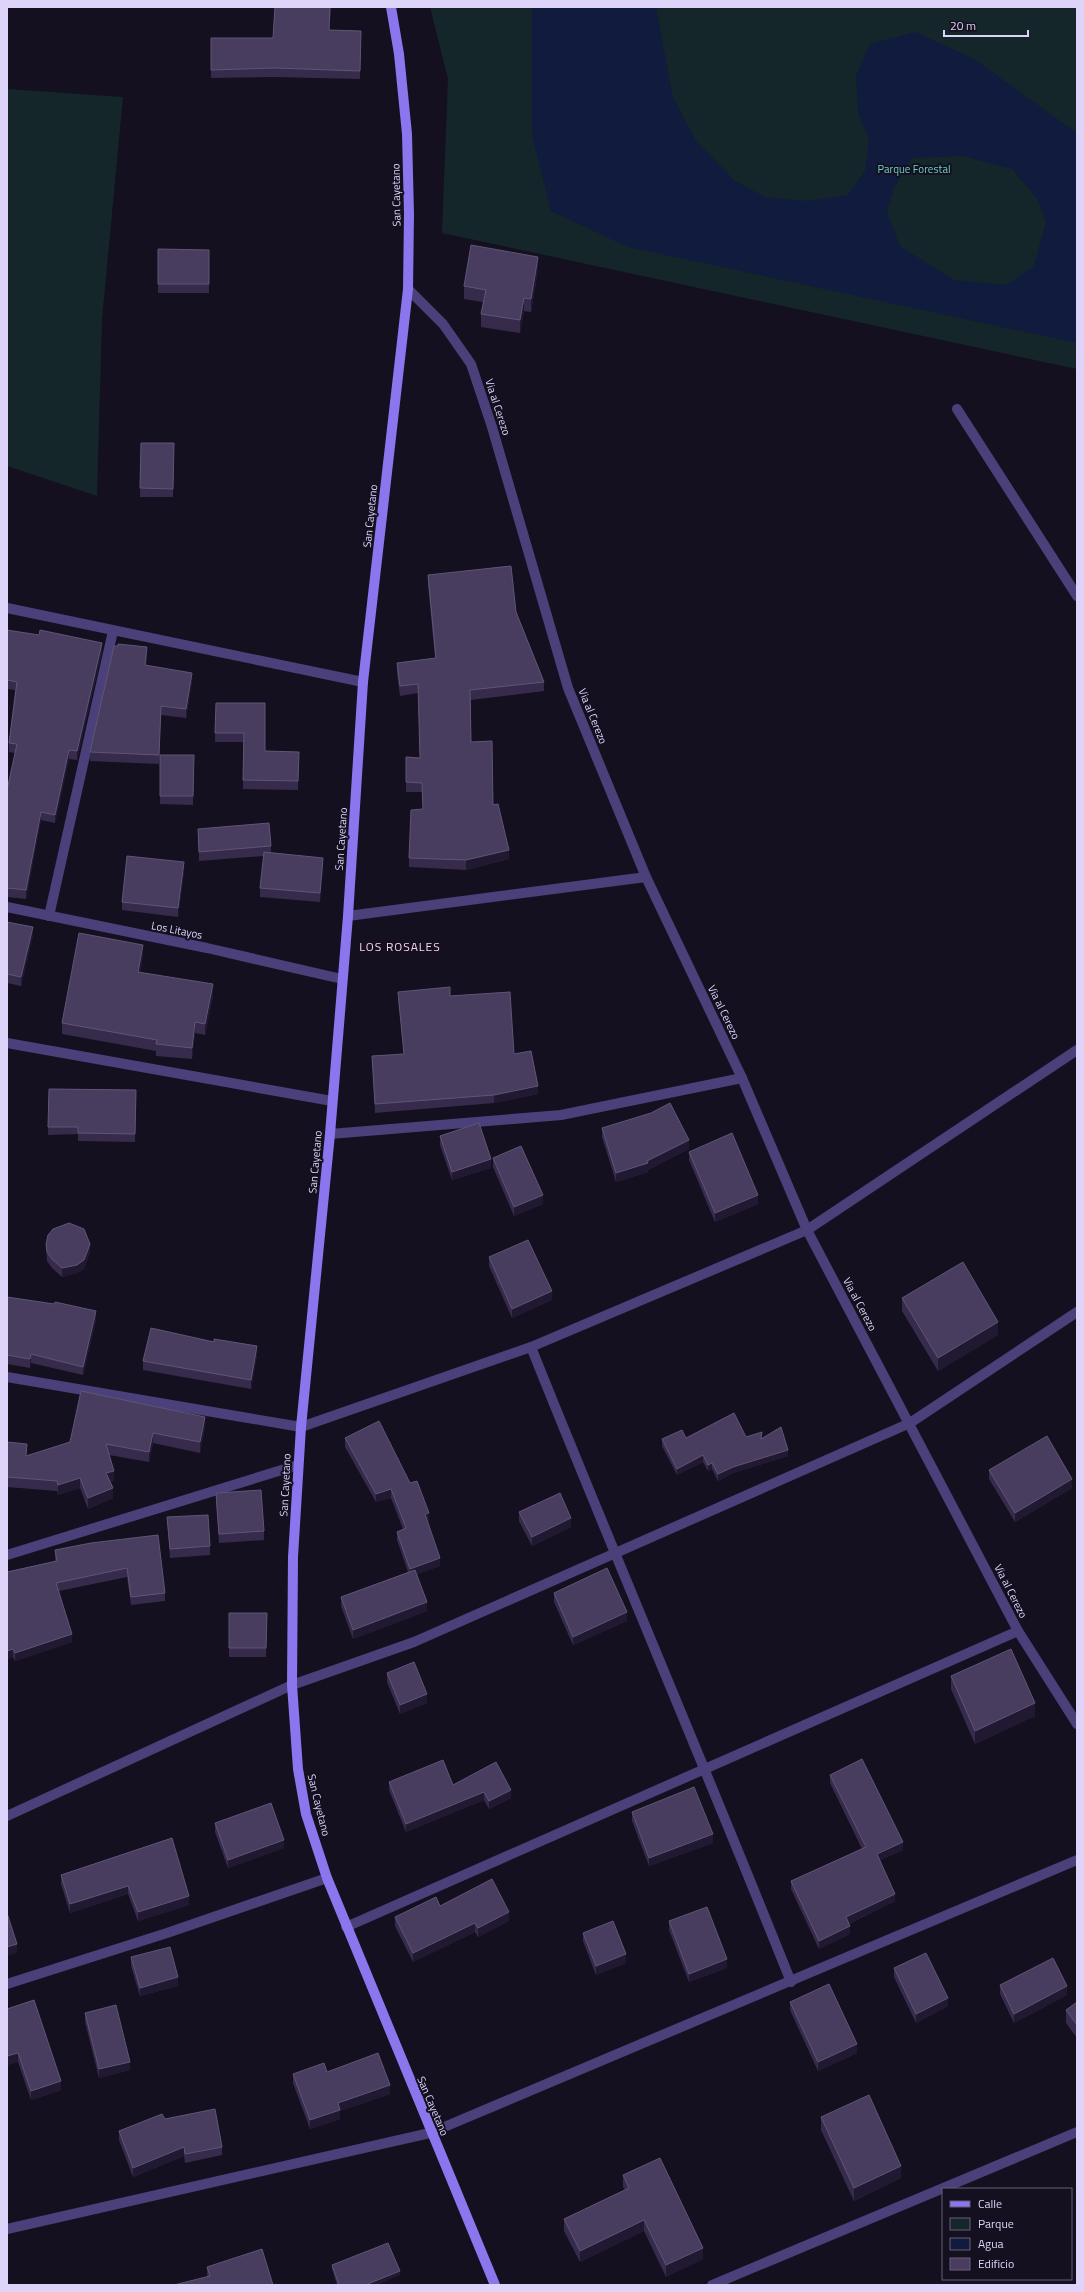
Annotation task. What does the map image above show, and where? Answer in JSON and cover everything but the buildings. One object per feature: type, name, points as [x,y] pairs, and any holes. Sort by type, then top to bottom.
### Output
[{"type":"main road","name":"San Cayetano","points":[[391,7],[399,54],[407,134],[409,214],[408,289],[363,682],[348,916],[330,1134],[301,1427],[293,1557],[292,1685],[298,1769],[306,1814],[327,1878],[430,2133],[495,2285]]},
{"type":"street","name":"Via al Cerezo","points":[[408,289],[444,324],[471,364],[492,427],[568,688],[646,877],[742,1078],[807,1230],[910,1423],[1018,1631],[1077,1724]]},
{"type":"street","points":[[957,409],[1077,596]]},
{"type":"street","points":[[7,608],[363,682]]},
{"type":"street","points":[[49,916],[113,631]]},
{"type":"street","points":[[348,916],[646,877]]},
{"type":"street","name":"Los Litayos","points":[[7,907],[207,948],[342,978]]},
{"type":"street","points":[[7,1043],[332,1101]]},
{"type":"street","points":[[7,1377],[301,1427],[531,1347],[807,1230],[1077,1050]]},
{"type":"street","points":[[330,1134],[562,1115],[742,1078]]},
{"type":"street","points":[[7,1816],[292,1685],[414,1642],[910,1423],[1077,1312]]},
{"type":"street","points":[[531,1347],[614,1554],[706,1770],[790,1982]]},
{"type":"street","points":[[7,1555],[298,1465]]},
{"type":"street","points":[[346,1927],[706,1770],[1018,1631]]},
{"type":"street","points":[[7,2229],[430,2133],[1077,1860]]},
{"type":"street","points":[[7,1984],[327,1878]]},
{"type":"street","points":[[943,2188],[1077,2132]]},
{"type":"street","points":[[712,2285],[942,2189]]},
{"type":"green space","name":"Parque Forestal","points":[[430,7],[1077,7],[1077,369],[442,233],[448,79]]},
{"type":"green space","points":[[7,89],[123,97],[102,319],[97,496],[7,466]]},
{"type":"water","points":[[532,7],[656,7],[673,97],[696,141],[735,181],[765,197],[807,201],[848,195],[865,171],[869,140],[858,112],[856,76],[870,44],[915,32],[974,59],[1077,133],[1077,343],[628,247],[551,211],[532,136]],"holes":[[[963,156],[1012,169],[1038,200],[1046,222],[1034,266],[1007,285],[954,280],[900,246],[887,212],[894,188],[912,158]]]},
{"type":"district","name":"LOS ROSALES","points":[[400,946]]}]
